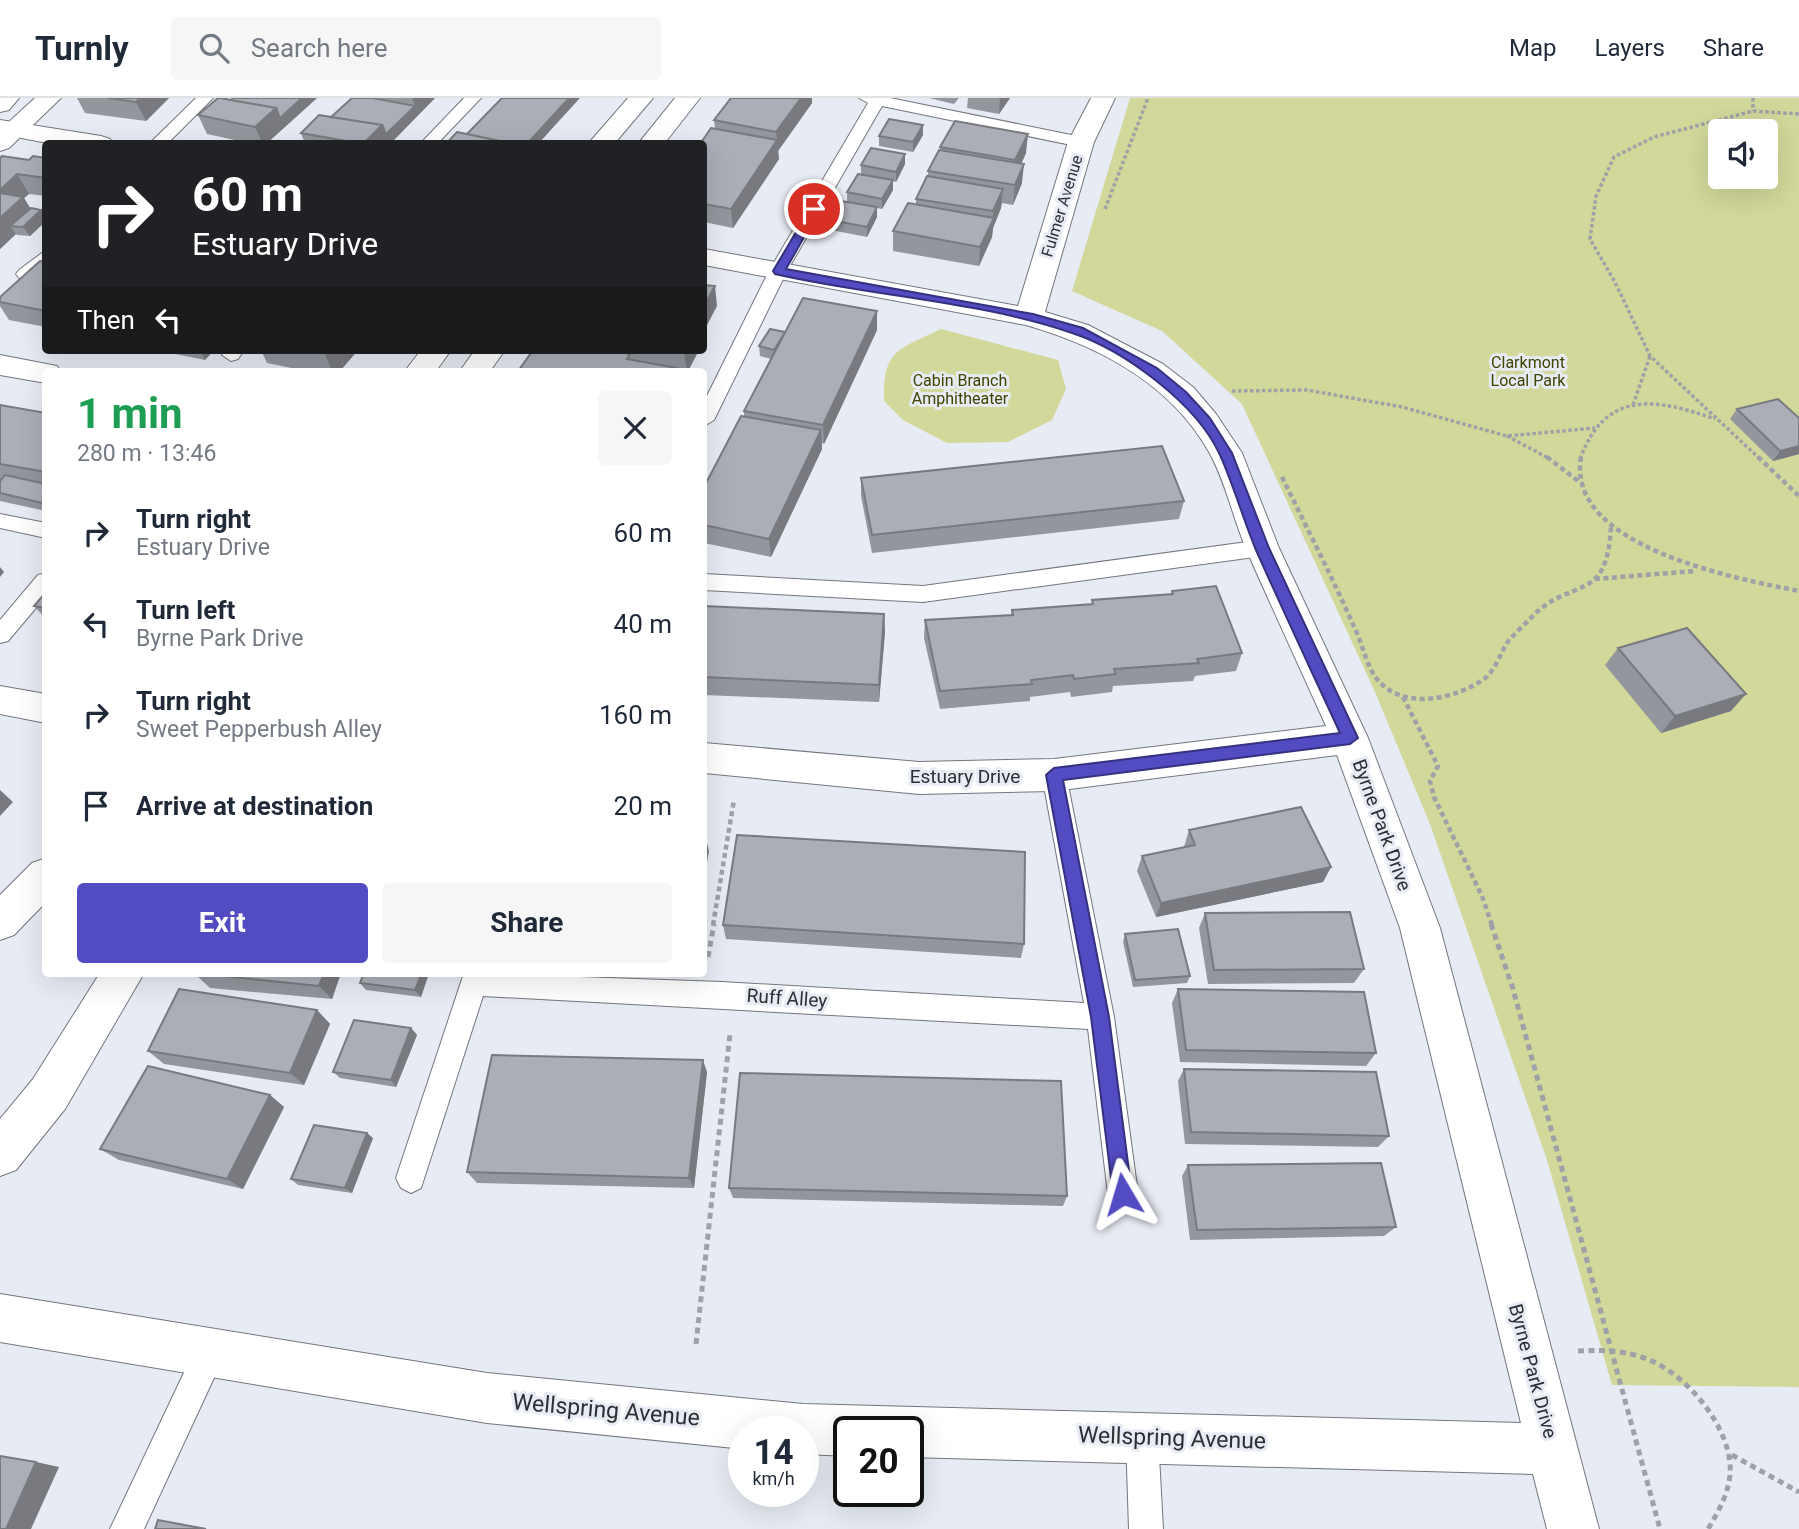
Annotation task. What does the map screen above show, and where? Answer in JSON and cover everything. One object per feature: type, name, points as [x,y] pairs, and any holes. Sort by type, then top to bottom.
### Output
[{"type":"street","points":[[0,105],[8,98]]},
{"type":"street","points":[[5,133],[49,98]]},
{"type":"street","points":[[604,140],[641,98]]},
{"type":"street","points":[[653,140],[688,98]]},
{"type":"street","name":"Fulmer Avenue","points":[[1029,317],[1081,142],[1102,98]]},
{"type":"street","points":[[5,133],[66,140]]},
{"type":"street","name":"Byrne Park Drive","points":[[707,258],[1029,317],[1078,331],[1118,349],[1153,371],[1181,394],[1205,421],[1226,453],[1262,548],[1350,738],[1420,928],[1573,1529]]},
{"type":"street","points":[[422,368],[433,354]]},
{"type":"street","points":[[0,365],[42,372]]},
{"type":"street","points":[[0,700],[42,708]]},
{"type":"street","name":"Estuary Drive","points":[[707,758],[919,778],[1054,775],[1350,738]]},
{"type":"street","points":[[0,922],[42,879]]},
{"type":"street","points":[[0,1154],[49,1094],[121,977]]},
{"type":"street","name":"Wellspring Avenue","points":[[0,1318],[487,1398],[789,1427],[1554,1449]]},
{"type":"lane","points":[[162,140],[205,98]]},
{"type":"lane","points":[[432,140],[473,98]]},
{"type":"lane","points":[[707,414],[779,271],[872,99],[1081,142]]},
{"type":"lane","points":[[25,274],[42,259]]},
{"type":"lane","points":[[0,521],[42,530]]},
{"type":"lane","points":[[707,582],[923,593],[1262,548]]},
{"type":"lane","points":[[0,635],[42,586]]},
{"type":"lane","points":[[1054,775],[1100,1017],[1123,1194]]},
{"type":"lane","name":"Ruff Alley","points":[[411,1178],[475,978],[1100,1017]]},
{"type":"lane","points":[[127,1529],[209,1354]]},
{"type":"lane","points":[[1142,1437],[1146,1529]]},
{"type":"path","points":[[1104,212],[1148,98]]},
{"type":"path","points":[[1753,98],[1753,111]]},
{"type":"path","points":[[1799,114],[1753,111],[1654,137],[1614,157],[1596,195],[1590,239],[1615,282],[1650,356],[1799,496]]},
{"type":"path","points":[[1633,405],[1650,356]]},
{"type":"path","points":[[1237,401],[1227,391],[1307,390],[1402,407],[1507,436],[1554,461],[1582,484],[1611,524],[1643,545],[1698,572]]},
{"type":"path","points":[[1507,436],[1556,435],[1595,428],[1633,405],[1660,403],[1718,420]]},
{"type":"path","points":[[1582,484],[1580,468],[1587,443],[1595,428]]},
{"type":"path","points":[[1279,469],[1358,634],[1370,670],[1384,687],[1403,697],[1453,697],[1487,677],[1508,642],[1542,606],[1578,590],[1601,575],[1609,551],[1611,524]]},
{"type":"path","points":[[1595,579],[1665,571],[1698,572],[1799,591]]},
{"type":"path","points":[[1403,697],[1438,766],[1430,781],[1434,797],[1482,896],[1513,989],[1660,1529]]},
{"type":"path","points":[[696,1344],[732,1015],[708,959],[735,796]]},
{"type":"path","points":[[1574,1351],[1613,1349],[1645,1357],[1671,1371],[1703,1405],[1718,1426],[1731,1455],[1731,1480],[1725,1505],[1708,1529]]},
{"type":"path","points":[[1731,1455],[1799,1492]]},
{"type":"green space","name":"Clarkmont Local Park","points":[[1130,98],[1799,98],[1799,1387],[1612,1385],[1547,1160],[1430,824],[1375,692],[1242,404],[1162,331],[1072,291]]},
{"type":"green space","name":"Cabin Branch Amphitheater","points":[[941,329],[1058,360],[1066,389],[1052,420],[1008,442],[947,443],[903,420],[884,401],[884,384],[890,361],[904,347]]},
{"type":"building","points":[[108,98],[140,98],[136,102]]},
{"type":"building","points":[[218,98],[276,108],[255,127],[198,115]]},
{"type":"building","points":[[302,98],[280,118],[276,108],[231,100]]},
{"type":"building","points":[[352,98],[373,98],[415,106],[386,134],[382,125],[331,117]]},
{"type":"building","points":[[502,98],[569,98],[531,140],[496,140],[467,134]]},
{"type":"building","points":[[731,98],[801,98],[776,132],[714,120]]},
{"type":"building","points":[[319,115],[382,125],[367,140],[340,140],[301,133]]},
{"type":"building","points":[[889,119],[923,125],[913,142],[879,136]]},
{"type":"building","points":[[955,121],[1028,134],[1015,160],[940,147]]},
{"type":"building","points":[[711,128],[777,140],[731,209],[707,205],[707,140],[703,140]]},
{"type":"building","points":[[457,132],[496,140],[450,140]]},
{"type":"building","points":[[871,148],[905,154],[896,172],[861,165]]},
{"type":"building","points":[[939,150],[1024,164],[1015,185],[928,171]]},
{"type":"building","points":[[2,156],[29,160],[33,156],[42,157],[42,177],[17,174],[0,190]]},
{"type":"building","points":[[858,174],[893,180],[882,199],[847,192]]},
{"type":"building","points":[[927,176],[1003,189],[993,211],[916,199]]},
{"type":"building","points":[[0,193],[23,197],[0,218]]},
{"type":"building","points":[[841,201],[877,207],[867,227],[830,220]]},
{"type":"building","points":[[908,203],[994,218],[980,247],[893,231]]},
{"type":"building","points":[[31,208],[41,210],[23,227],[10,226]]},
{"type":"building","points":[[42,261],[42,310],[0,302],[0,297]]},
{"type":"building","points":[[707,285],[715,286],[707,301]]},
{"type":"building","points":[[803,298],[877,311],[823,425],[744,411]]},
{"type":"building","points":[[770,329],[785,332],[774,350],[759,346]]},
{"type":"building","points":[[530,354],[630,354],[627,359],[677,368],[520,368]]},
{"type":"building","points":[[1778,399],[1799,418],[1799,446],[1780,451],[1737,409]]},
{"type":"building","points":[[0,405],[42,412],[42,471],[0,464]]},
{"type":"building","points":[[741,416],[821,430],[769,539],[707,526],[707,481]]},
{"type":"building","points":[[1162,446],[1184,501],[872,535],[861,478]]},
{"type":"building","points":[[5,475],[42,483],[42,503],[0,493],[0,481]]},
{"type":"building","points":[[1216,586],[1242,653],[1197,659],[1199,663],[1114,669],[1116,674],[1074,679],[1073,675],[1031,680],[1032,684],[940,691],[925,620],[1013,615],[1012,610],[1093,604],[1092,600],[1173,594],[1172,591]]},
{"type":"building","points":[[42,597],[42,607],[34,606]]},
{"type":"building","points":[[707,606],[884,614],[879,685],[707,677]]},
{"type":"building","points":[[1687,628],[1746,694],[1675,716],[1618,648]]},
{"type":"building","points":[[1301,807],[1331,867],[1161,903],[1142,856],[1195,845],[1189,830]]},
{"type":"building","points":[[737,835],[1025,852],[1024,944],[723,925]]},
{"type":"building","points":[[1350,912],[1364,969],[1214,970],[1205,913]]},
{"type":"building","points":[[1178,929],[1190,976],[1135,980],[1125,934]]},
{"type":"building","points":[[233,977],[322,977],[319,986]]},
{"type":"building","points":[[362,977],[420,977],[415,990],[360,983]]},
{"type":"building","points":[[179,989],[317,1010],[290,1073],[148,1051]]},
{"type":"building","points":[[1178,989],[1364,992],[1376,1053],[1186,1050]]},
{"type":"building","points":[[354,1020],[411,1028],[391,1080],[333,1072]]},
{"type":"building","points":[[492,1055],[703,1060],[689,1178],[467,1172]]},
{"type":"building","points":[[148,1066],[270,1095],[227,1179],[100,1149]]},
{"type":"building","points":[[1184,1069],[1376,1072],[1389,1136],[1191,1132]]},
{"type":"building","points":[[740,1073],[1061,1081],[1067,1196],[729,1188]]},
{"type":"building","points":[[314,1125],[367,1133],[345,1188],[291,1179]]},
{"type":"building","points":[[1381,1163],[1396,1227],[1197,1230],[1188,1165]]},
{"type":"building","points":[[0,1456],[36,1462],[6,1529],[0,1529]]},
{"type":"building","points":[[158,1520],[206,1529],[155,1529]]},
{"type":"route","points":[[814,209],[779,271],[1029,317],[1078,331],[1118,349],[1153,371],[1181,394],[1205,421],[1226,453],[1262,548],[1350,738],[1054,775],[1100,1017],[1123,1194]]}]
